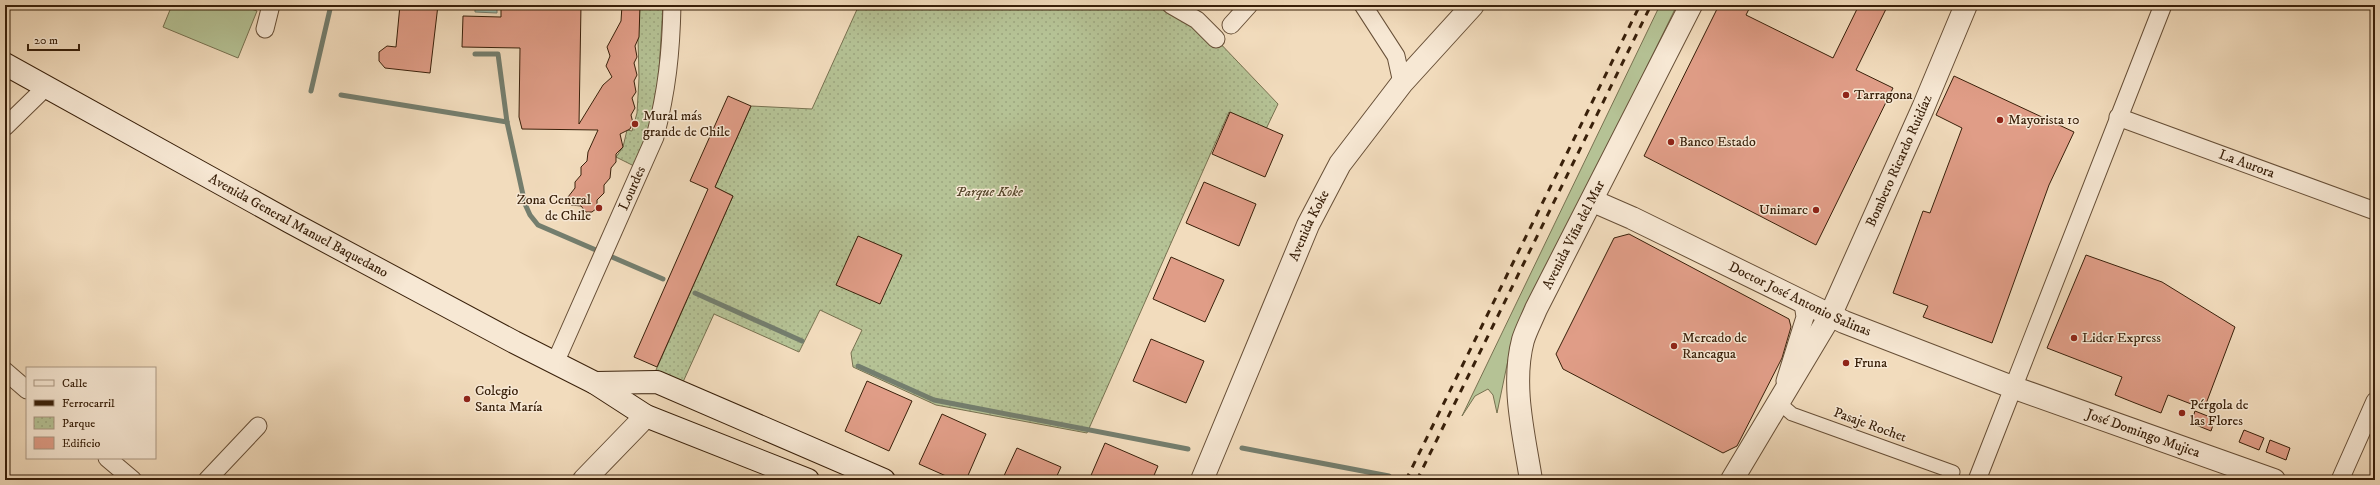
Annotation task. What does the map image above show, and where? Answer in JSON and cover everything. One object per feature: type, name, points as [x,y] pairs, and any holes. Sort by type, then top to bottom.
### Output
[{"type":"street","points":[[265,29],[271,5]]},
{"type":"street","name":"Lourdes","points":[[555,363],[655,137],[664,102],[670,60],[672,5]]},
{"type":"street","points":[[1171,5],[1197,20],[1216,39]]},
{"type":"street","points":[[1231,24],[1249,5]]},
{"type":"street","points":[[1363,5],[1396,56],[1402,83]]},
{"type":"street","name":"Avenida Koke","points":[[1202,480],[1311,218],[1340,164],[1402,83],[1473,5]]},
{"type":"street","name":"Avenida Viña del Mar","points":[[1531,480],[1519,394],[1519,364],[1523,340],[1536,309],[1593,201],[1691,5]]},
{"type":"street","name":"Bombero Ricardo Ruidíaz","points":[[1732,480],[1830,316],[1923,108],[1966,5]]},
{"type":"street","points":[[1977,480],[2012,387],[2163,5]]},
{"type":"street","name":"Avenida General Manuel Baquedano","points":[[5,64],[304,230],[595,383],[646,416],[808,480]]},
{"type":"street","points":[[5,127],[46,87]]},
{"type":"street","name":"La Aurora","points":[[2118,117],[2375,211]]},
{"type":"street","name":"Doctor José Antonio Salinas","points":[[1593,201],[1632,218],[1830,316],[2012,387]]},
{"type":"street","points":[[1778,402],[1805,317],[1803,303]]},
{"type":"street","points":[[5,371],[26,389]]},
{"type":"street","name":"Avenida General Manuel Baquedano","points":[[595,383],[657,382],[884,480]]},
{"type":"street","name":"José Domingo Mujica","points":[[2012,387],[2274,480]]},
{"type":"street","points":[[2340,480],[2375,401]]},
{"type":"street","name":"Pasaje Rochet","points":[[1778,402],[1792,414],[1953,472]]},
{"type":"street","points":[[584,480],[646,416]]},
{"type":"street","points":[[207,480],[258,426]]},
{"type":"street","points":[[108,459],[133,480]]},
{"type":"green space","points":[[172,5],[241,5],[257,11],[238,58],[163,27]]},
{"type":"green space","points":[[640,5],[663,5],[657,104],[636,167],[616,157],[623,147],[627,130],[632,131],[637,113]]},
{"type":"green space","name":"Parque Koke","points":[[859,5],[1170,5],[1216,39],[1278,104],[1266,129],[1229,112],[1087,433],[936,405],[853,367],[851,353],[862,330],[820,310],[799,352],[714,314],[683,382],[656,370],[733,196],[715,187],[751,106],[812,109]]},
{"type":"green space","points":[[1660,5],[1677,5],[1536,293],[1508,360],[1497,413],[1493,395],[1488,389],[1475,396],[1462,416]]},
{"type":"water","points":[[475,5],[497,5],[497,13],[475,12]]},
{"type":"building","points":[[400,5],[438,5],[430,73],[385,68],[379,61],[379,52],[387,46],[396,47]]},
{"type":"building","points":[[501,5],[581,5],[579,124],[603,85],[612,77],[606,66],[610,56],[607,47],[621,21],[622,5],[640,5],[639,37],[635,46],[637,57],[634,63],[637,75],[634,81],[636,92],[632,98],[635,108],[631,115],[633,123],[630,129],[620,134],[623,147],[616,154],[616,162],[611,168],[610,178],[604,185],[604,193],[597,200],[597,208],[592,212],[586,212],[581,206],[571,205],[568,197],[575,188],[575,182],[581,175],[581,167],[587,161],[588,152],[598,130],[522,129],[519,117],[520,48],[462,47],[463,16],[501,17]]},
{"type":"building","points":[[1719,5],[1751,5],[1746,15],[1833,58],[1859,5],[1888,5],[1856,70],[1893,88],[1816,245],[1644,156]]},
{"type":"building","points":[[1954,76],[2074,132],[2049,185],[1992,343],[1923,317],[1928,306],[1893,293],[1923,211],[1930,213],[1962,128],[1936,115]]},
{"type":"building","points":[[728,96],[751,106],[715,187],[733,196],[657,367],[634,357],[708,189],[690,181]]},
{"type":"building","points":[[1230,112],[1283,135],[1265,177],[1212,154]]},
{"type":"building","points":[[1204,182],[1256,204],[1239,246],[1186,223]]},
{"type":"building","name":"Mercado de Rancagua","points":[[1629,234],[1789,319],[1791,327],[1782,358],[1737,446],[1723,453],[1563,369],[1556,354],[1614,238]]},
{"type":"building","points":[[858,236],[902,255],[880,304],[836,285]]},
{"type":"building","points":[[2086,255],[2162,282],[2235,327],[2204,409],[2168,395],[2161,413],[2135,403],[2115,395],[2122,377],[2047,348]]},
{"type":"building","points":[[1171,257],[1224,280],[1205,322],[1153,299]]},
{"type":"building","points":[[1151,339],[1204,361],[1186,403],[1133,381]]},
{"type":"building","points":[[867,381],[912,401],[889,451],[845,431]]},
{"type":"building","points":[[2195,411],[2215,419],[2211,431],[2191,423]]},
{"type":"building","points":[[942,414],[986,434],[966,480],[955,480],[919,464]]},
{"type":"building","points":[[2244,430],[2264,438],[2259,450],[2239,442]]},
{"type":"building","points":[[2270,440],[2290,448],[2286,460],[2266,452]]},
{"type":"building","points":[[1105,443],[1158,466],[1152,480],[1089,480]]},
{"type":"building","points":[[1017,448],[1061,467],[1055,480],[1002,480]]},
{"type":"waterway","points":[[311,91],[331,5]]},
{"type":"waterway","points":[[475,54],[498,54],[507,122],[525,204],[530,215],[538,225],[663,279]]},
{"type":"waterway","points":[[341,95],[507,122]]},
{"type":"waterway","points":[[695,293],[802,341]]},
{"type":"waterway","points":[[858,366],[934,400],[1188,449]]},
{"type":"waterway","points":[[1242,448],[1389,476]]},
{"type":"railway","points":[[1406,480],[1640,5]]},
{"type":"railway","points":[[1417,480],[1651,5]]},
{"type":"place","name":"Tarragona","points":[[1846,95]]},
{"type":"place","name":"Mayorista 10","points":[[2000,120]]},
{"type":"place","name":"Mural más grande de Chile","points":[[635,124]]},
{"type":"place","name":"Banco Estado","points":[[1671,142]]},
{"type":"place","name":"Zona Central de Chile","points":[[599,208]]},
{"type":"place","name":"Unimarc","points":[[1816,210]]},
{"type":"place","name":"Lider Express","points":[[2074,338]]},
{"type":"place","name":"Mercado de Rancagua","points":[[1674,346]]},
{"type":"place","name":"Fruna","points":[[1846,363]]},
{"type":"place","name":"Colegio Santa María","points":[[467,399]]},
{"type":"place","name":"Pérgola de las Flores","points":[[2182,413]]}]
